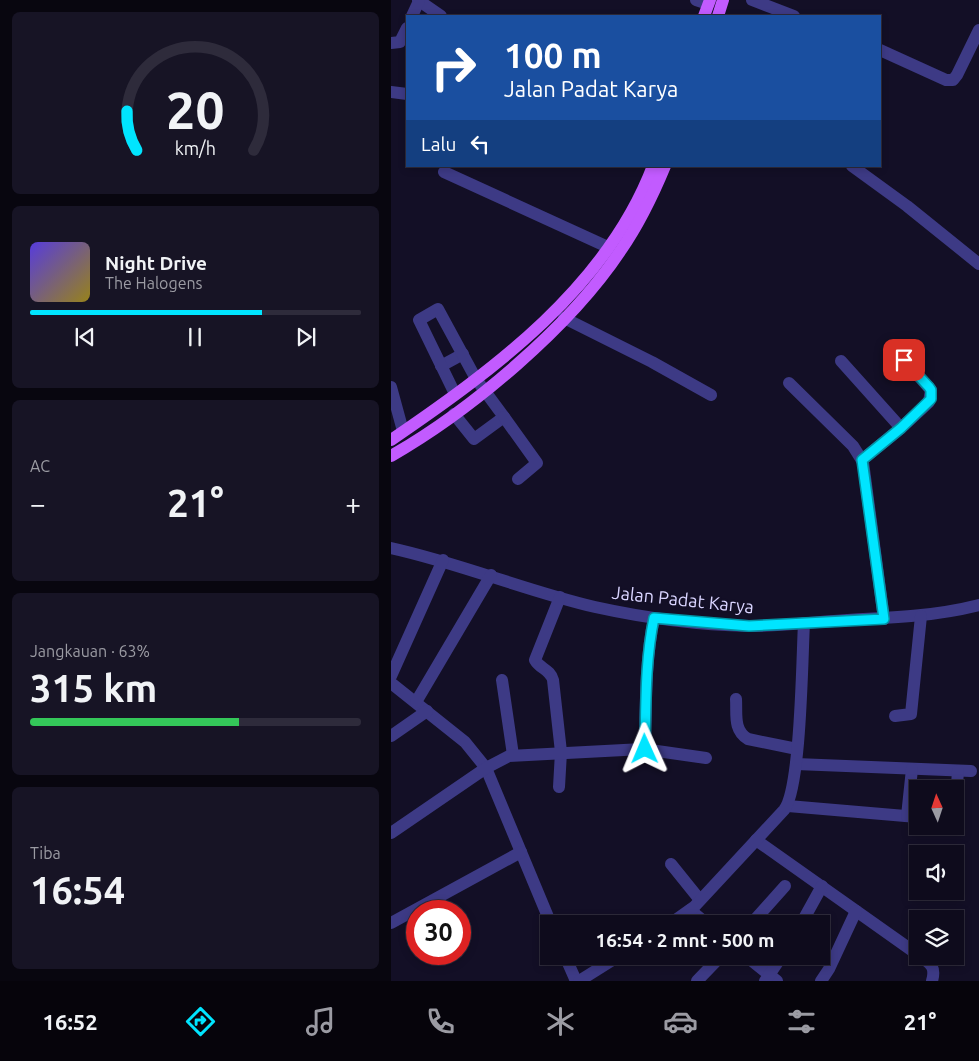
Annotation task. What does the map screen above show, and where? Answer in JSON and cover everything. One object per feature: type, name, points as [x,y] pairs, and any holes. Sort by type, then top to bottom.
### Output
[{"type":"main road","points":[[718,15],[723,0]]},
{"type":"main road","points":[[391,440],[492,367],[573,292],[610,248],[641,197],[653,167]]},
{"type":"main road","points":[[391,456],[414,443],[486,392],[564,318],[621,251],[652,198],[665,167]]},
{"type":"street","points":[[412,15],[419,0],[440,15]]},
{"type":"street","points":[[753,0],[791,15]]},
{"type":"street","points":[[391,43],[400,42],[406,30]]},
{"type":"street","points":[[881,50],[946,80],[953,80],[979,30]]},
{"type":"street","points":[[391,92],[406,94]]},
{"type":"street","points":[[853,167],[907,206],[979,264]]},
{"type":"street","points":[[444,172],[610,248]]},
{"type":"street","points":[[455,394],[419,320],[437,308],[476,379],[537,463],[518,479]]},
{"type":"street","points":[[564,318],[652,362],[711,395]]},
{"type":"street","points":[[862,460],[929,402],[931,390],[892,346]]},
{"type":"street","points":[[441,366],[463,354]]},
{"type":"street","points":[[841,361],[901,428]]},
{"type":"street","points":[[789,383],[853,446],[862,460],[884,619]]},
{"type":"street","points":[[391,387],[403,431]]},
{"type":"street","points":[[454,414],[474,439],[504,417]]},
{"type":"street","name":"Jalan Padat Karya","points":[[391,548],[443,560],[560,598],[654,618],[749,626],[921,616],[979,605]]},
{"type":"street","points":[[391,676],[443,560]]},
{"type":"street","points":[[416,702],[491,575]]},
{"type":"street","points":[[559,787],[561,752],[551,675],[535,660],[560,598]]},
{"type":"street","points":[[895,716],[911,714],[921,616]]},
{"type":"street","points":[[645,749],[645,692],[650,638],[654,618]]},
{"type":"street","points":[[683,915],[700,900],[788,806],[793,791],[796,764],[804,623]]},
{"type":"street","points":[[502,680],[513,755]]},
{"type":"street","points":[[391,682],[465,742],[486,768],[547,915]]},
{"type":"street","points":[[737,699],[737,728],[741,735],[748,739],[797,749]]},
{"type":"street","points":[[391,736],[427,711]]},
{"type":"street","points":[[391,833],[486,768],[513,755],[645,749],[706,758]]},
{"type":"street","points":[[796,764],[964,771],[962,780]]},
{"type":"street","points":[[912,769],[912,780]]},
{"type":"street","points":[[788,806],[909,816]]},
{"type":"street","points":[[756,840],[909,948]]},
{"type":"street","points":[[391,923],[521,852]]},
{"type":"street","points":[[671,864],[700,900]]},
{"type":"street","points":[[759,915],[785,886]]},
{"type":"street","points":[[806,915],[822,886]]},
{"type":"street","points":[[690,910],[696,915]]},
{"type":"street","points":[[821,981],[827,974],[856,910]]},
{"type":"street","points":[[569,965],[577,981],[604,965]]},
{"type":"street","points":[[697,981],[712,965]]},
{"type":"street","points":[[755,965],[770,979],[777,965]]},
{"type":"street","points":[[932,965],[935,972],[933,981]]},
{"type":"route","points":[[645,749],[645,692],[650,638],[654,618],[749,626],[884,619],[865,466],[862,460],[901,428],[931,399],[932,395],[929,387],[904,360]]}]
